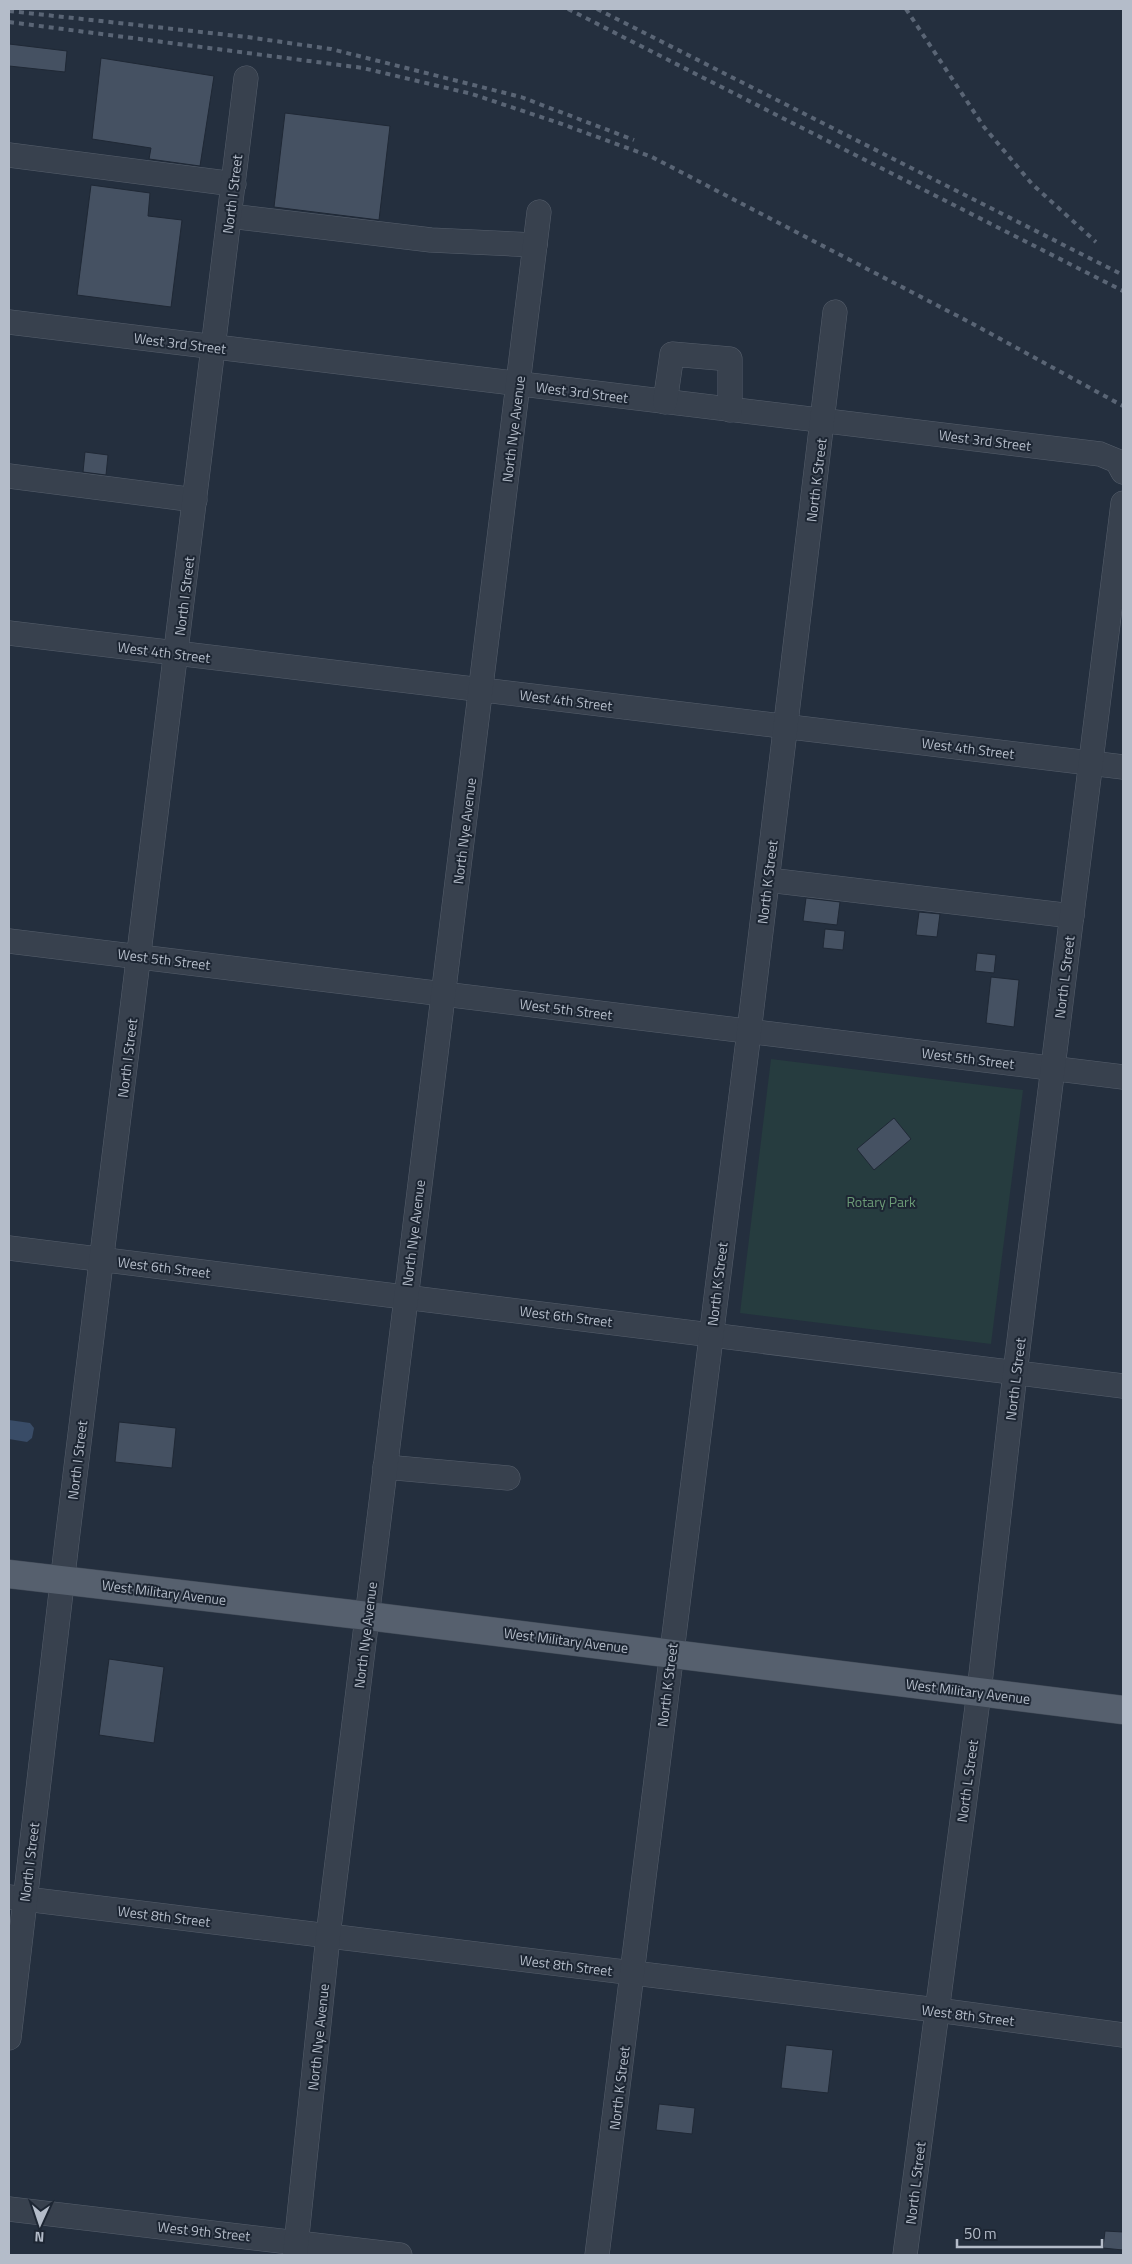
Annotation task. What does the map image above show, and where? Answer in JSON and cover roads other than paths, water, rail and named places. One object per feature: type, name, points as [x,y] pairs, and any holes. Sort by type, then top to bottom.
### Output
[{"type":"main road","name":"West Military Avenue","points":[[9,1574],[368,1616],[1123,1710]]},
{"type":"street","name":"North I Street","points":[[9,2038],[17,1898],[62,1580],[215,348],[246,78]]},
{"type":"street","points":[[9,155],[234,184]]},
{"type":"street","name":"North Nye Avenue","points":[[296,2249],[328,1936],[539,212]]},
{"type":"street","points":[[230,216],[431,240],[535,245]]},
{"type":"street","name":"North K Street","points":[[598,2255],[768,880],[835,312]]},
{"type":"street","name":"West 3rd Street","points":[[9,322],[1100,454],[1117,461],[1123,470]]},
{"type":"street","points":[[666,402],[672,354],[730,359],[730,410]]},
{"type":"street","points":[[9,476],[195,500]]},
{"type":"street","name":"North L Street","points":[[905,2255],[979,1692],[1052,1069],[1092,763],[1118,594],[1123,503]]},
{"type":"street","name":"West 4th Street","points":[[9,633],[1123,767]]},
{"type":"street","points":[[768,880],[1072,916]]},
{"type":"street","name":"West 5th Street","points":[[9,941],[1123,1077]]},
{"type":"street","name":"West 6th Street","points":[[9,1248],[1123,1386]]},
{"type":"street","points":[[385,1467],[508,1478]]},
{"type":"street","name":"West 8th Street","points":[[17,1898],[937,2010],[1123,2035]]},
{"type":"street","name":"West 9th Street","points":[[9,2209],[296,2249],[400,2255]]},
{"type":"water","points":[[9,1420],[30,1423],[34,1428],[32,1438],[27,1442],[9,1439]]},
{"type":"railway","points":[[568,9],[1123,291]]},
{"type":"railway","points":[[597,9],[1123,275]]},
{"type":"railway","points":[[906,9],[984,127],[1032,184],[1096,242]]},
{"type":"railway","points":[[9,11],[247,37],[331,49],[521,97],[634,140]]},
{"type":"railway","points":[[9,22],[363,68],[472,94],[559,123],[652,157],[973,324],[1123,406]]},
{"type":"park label","name":"Rotary Park","points":[[881,1201]]}]
